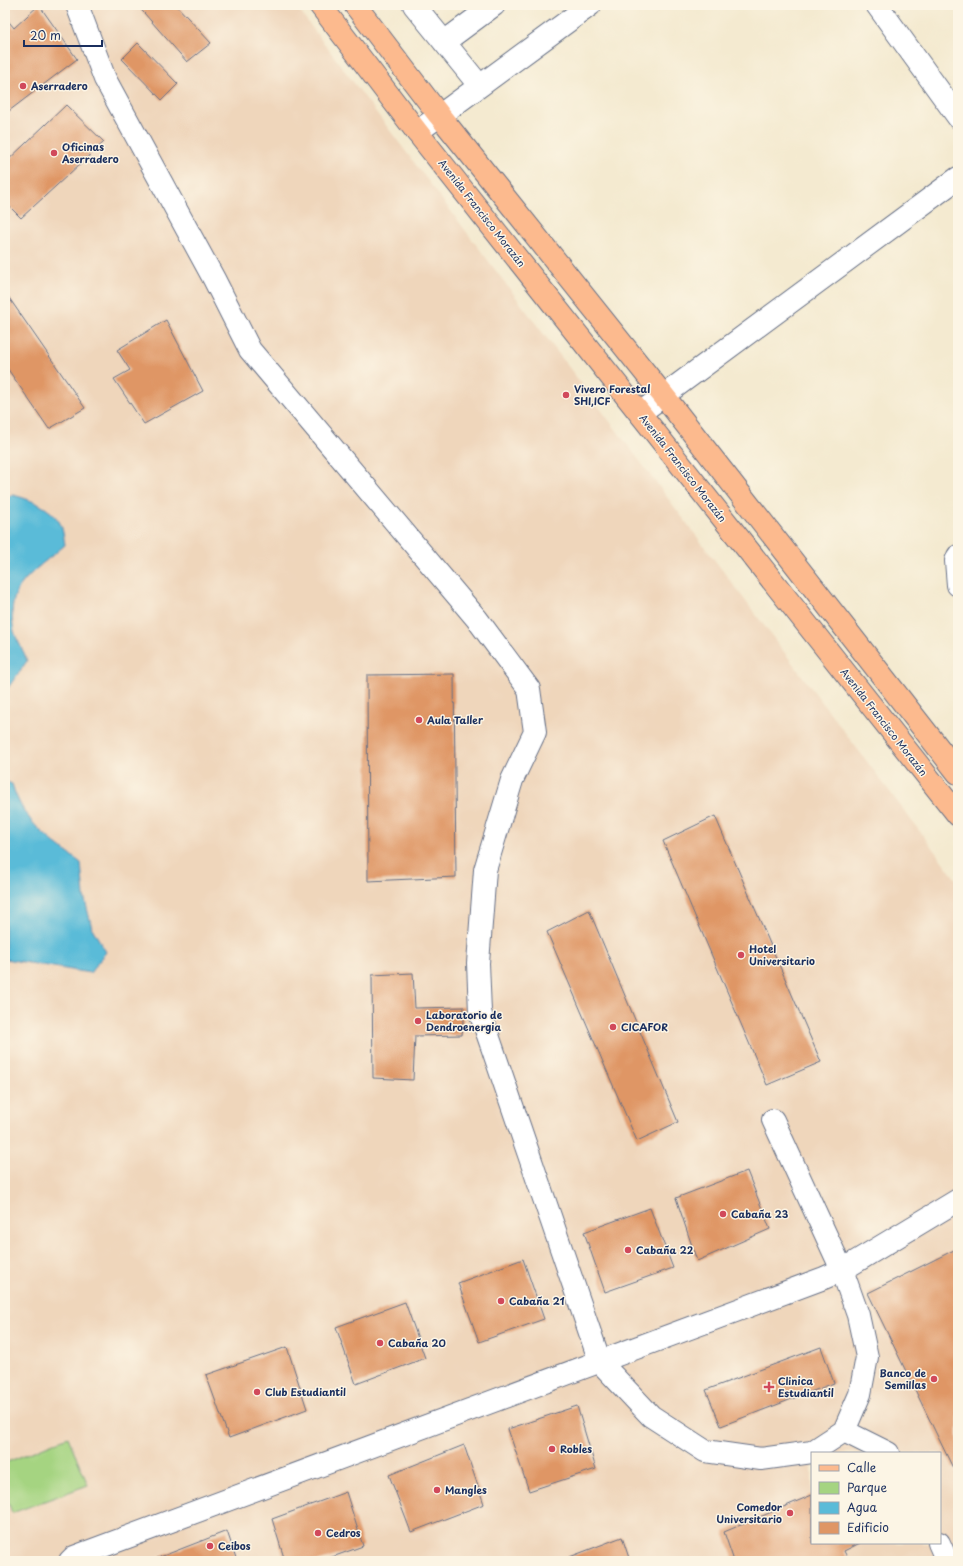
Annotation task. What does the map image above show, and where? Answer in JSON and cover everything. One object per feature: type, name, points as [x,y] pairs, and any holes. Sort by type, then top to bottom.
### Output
[{"type":"main road","name":"Avenida Francisco Morazán","points":[[320,5],[418,132],[958,815]]},
{"type":"main road","points":[[355,5],[439,115],[663,396],[958,773]]},
{"type":"street","points":[[77,5],[105,80],[210,272],[250,350],[477,618],[529,689],[535,732],[512,780],[485,870],[478,963],[480,1012],[600,1362],[651,1416],[705,1450],[761,1459],[811,1452]]},
{"type":"street","points":[[414,5],[479,85]]},
{"type":"street","points":[[418,132],[479,85],[590,5]]},
{"type":"street","points":[[877,5],[958,116]]},
{"type":"street","points":[[444,42],[481,9]]},
{"type":"street","points":[[640,413],[958,178]]},
{"type":"street","points":[[958,556],[956,561],[958,585]]},
{"type":"street","points":[[773,1120],[842,1270],[858,1315],[867,1357],[860,1394],[844,1431],[812,1452]]},
{"type":"street","points":[[70,1561],[74,1557],[600,1362],[842,1270],[958,1200]]},
{"type":"street","points":[[844,1431],[886,1452]]},
{"type":"street","points":[[939,1544],[947,1561]]},
{"type":"shaded area","points":[[5,5],[295,5],[958,882],[958,1561],[5,1561]]},
{"type":"green space","points":[[68,1437],[88,1485],[12,1513],[5,1492],[5,1463]]},
{"type":"water","points":[[13,495],[33,501],[51,512],[61,525],[65,545],[41,564],[17,591],[13,602],[12,620],[14,631],[27,661],[5,692],[5,497]]},
{"type":"water","points":[[5,781],[12,784],[23,810],[39,830],[81,863],[84,896],[92,928],[106,952],[90,973],[5,959]]},
{"type":"building","name":"Aserradero","points":[[39,5],[77,59],[5,114],[5,17],[14,28]]},
{"type":"building","points":[[137,5],[176,5],[211,43],[187,62]]},
{"type":"building","points":[[138,43],[178,84],[162,100],[122,59]]},
{"type":"building","name":"Oficinas Aserradero","points":[[66,105],[104,142],[21,218],[5,202],[5,163]]},
{"type":"building","points":[[5,292],[85,408],[49,429],[5,365]]},
{"type":"building","points":[[166,320],[203,391],[144,424],[114,379],[130,370],[117,350]]},
{"type":"building","points":[[454,674],[456,877],[368,881],[367,675]]},
{"type":"building","name":"Hotel Universitario","points":[[715,816],[821,1062],[767,1085],[663,841]]},
{"type":"building","name":"CICAFOR","points":[[589,910],[678,1122],[637,1141],[547,932]]},
{"type":"building","name":"Laboratorio de Dendroenergia","points":[[413,973],[415,1008],[464,1007],[462,1035],[415,1036],[413,1080],[373,1078],[372,975]]},
{"type":"building","name":"Cabaña 23","points":[[747,1171],[770,1229],[697,1261],[676,1198]]},
{"type":"building","name":"Cabaña 22","points":[[650,1208],[673,1268],[605,1292],[584,1232]]},
{"type":"building","name":"Banco de Semillas","points":[[958,1248],[958,1466],[953,1468],[868,1293]]},
{"type":"building","name":"Cabaña 21","points":[[523,1259],[544,1319],[479,1342],[458,1283]]},
{"type":"building","name":"Cabaña 20","points":[[405,1302],[425,1358],[356,1384],[336,1327]]},
{"type":"building","name":"Club Estudiantil","points":[[287,1347],[307,1409],[229,1438],[206,1375]]},
{"type":"building","points":[[821,1347],[834,1383],[721,1426],[706,1390]]},
{"type":"building","name":"Robles","points":[[577,1406],[596,1469],[529,1491],[508,1429]]},
{"type":"building","name":"Mangles","points":[[464,1445],[484,1504],[411,1532],[389,1475]]},
{"type":"building","name":"Cedros","points":[[346,1492],[363,1546],[321,1561],[285,1561],[272,1519]]},
{"type":"building","name":"Comedor Universitario","points":[[811,1495],[811,1544],[858,1544],[844,1551],[849,1561],[734,1561],[724,1532]]},
{"type":"building","name":"Ceibos","points":[[227,1531],[237,1561],[150,1561]]},
{"type":"building","points":[[622,1537],[630,1561],[559,1561]]},
{"type":"place","name":"Aserradero","points":[[23,86]]},
{"type":"place","name":"Oficinas Aserradero","points":[[54,153]]},
{"type":"place","name":"Vivero Forestal SHI,ICF","points":[[566,395]]},
{"type":"place","name":"Aula Taller","points":[[419,720]]},
{"type":"place","name":"Hotel Universitario","points":[[741,955]]},
{"type":"place","name":"Laboratorio de Dendroenergia","points":[[418,1021]]},
{"type":"place","name":"CICAFOR","points":[[613,1027]]},
{"type":"place","name":"Cabaña 23","points":[[723,1214]]},
{"type":"place","name":"Cabaña 22","points":[[628,1250]]},
{"type":"place","name":"Cabaña 21","points":[[501,1301]]},
{"type":"place","name":"Cabaña 20","points":[[380,1343]]},
{"type":"place","name":"Banco de Semillas","points":[[934,1379]]},
{"type":"place","name":"Clinica Estudiantil","points":[[769,1387]]},
{"type":"place","name":"Club Estudiantil","points":[[257,1392]]},
{"type":"place","name":"Robles","points":[[552,1449]]},
{"type":"place","name":"Mangles","points":[[437,1490]]},
{"type":"place","name":"Comedor Universitario","points":[[790,1513]]},
{"type":"place","name":"Cedros","points":[[318,1533]]},
{"type":"place","name":"Ceibos","points":[[210,1546]]}]
